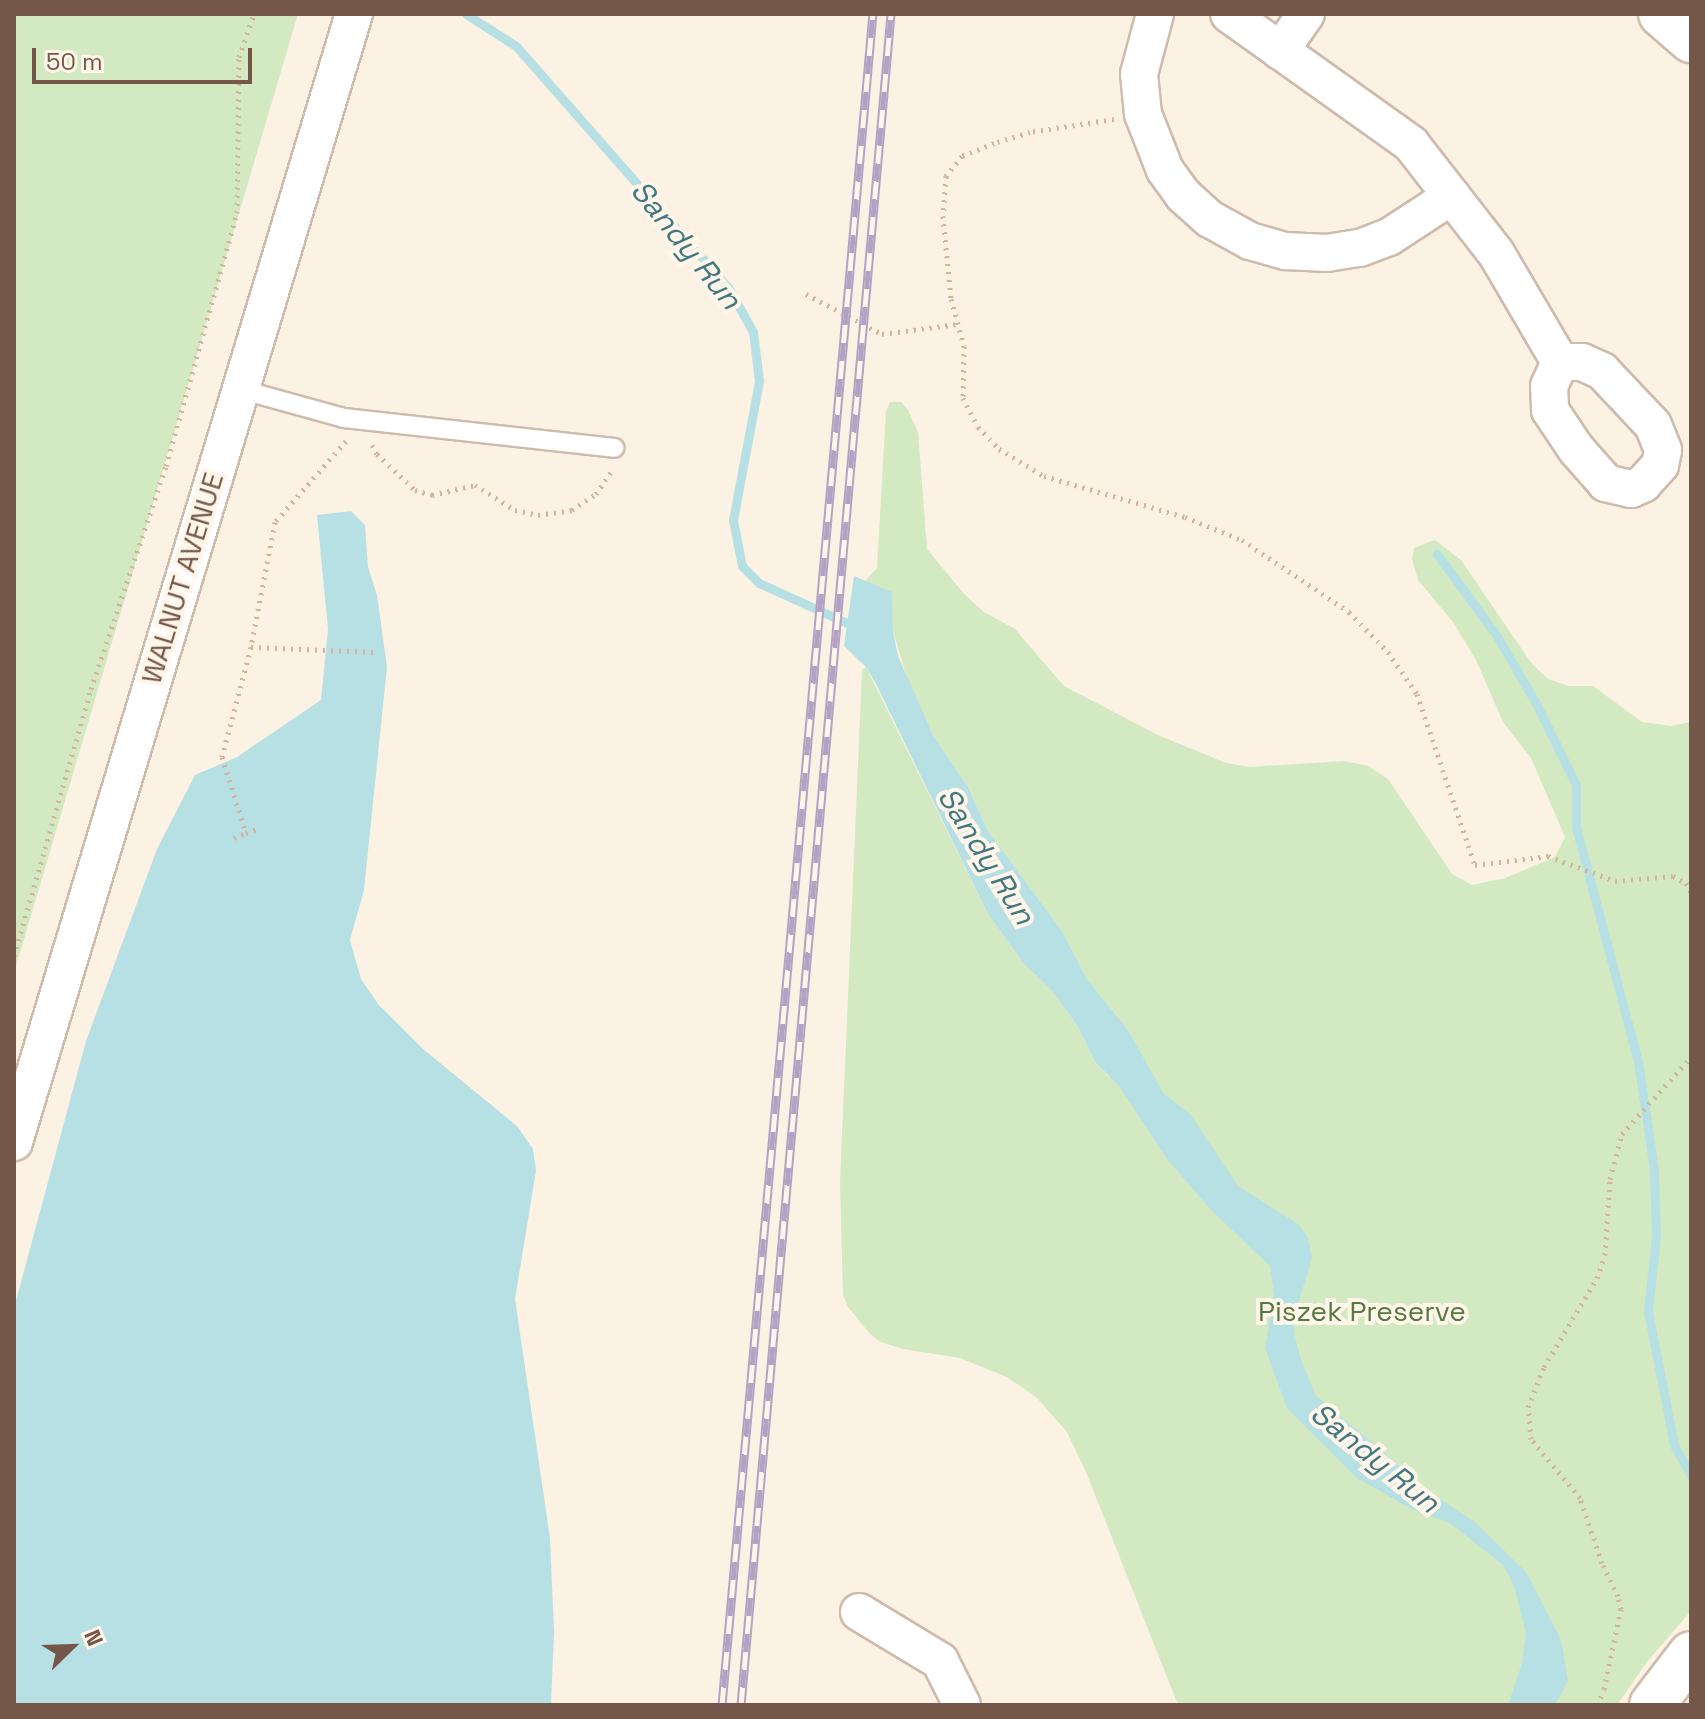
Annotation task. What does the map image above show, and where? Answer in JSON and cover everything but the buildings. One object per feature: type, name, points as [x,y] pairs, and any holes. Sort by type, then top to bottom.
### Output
[{"type":"main road","points":[[1661,14],[1691,40]]},
{"type":"main road","points":[[1652,1705],[1691,1654]]},
{"type":"street","name":"WALNUT AVENUE","points":[[14,1142],[354,14]]},
{"type":"street","points":[[1155,14],[1139,74],[1143,114],[1165,170],[1183,195],[1210,219],[1250,241],[1286,251],[1327,253],[1360,248],[1389,237],[1452,196]]},
{"type":"street","points":[[1229,14],[1411,144],[1496,253],[1560,362]]},
{"type":"street","points":[[1280,51],[1306,14]]},
{"type":"street","points":[[859,1612],[940,1661],[962,1705]]},
{"type":"lane","points":[[239,389],[358,419],[614,448]]},
{"type":"path","points":[[14,956],[91,689],[184,405],[237,213],[239,57],[254,14]]},
{"type":"path","points":[[1143,114],[1030,132],[976,149],[953,165],[946,176],[943,205],[951,299],[966,361],[963,398],[978,427],[999,449],[1056,481],[1185,517],[1242,540],[1320,591],[1369,630],[1417,694],[1433,732],[1471,862],[1481,866],[1527,856],[1548,856],[1610,879],[1631,882],[1673,876],[1686,883],[1691,892]]},
{"type":"path","points":[[806,294],[882,334],[957,324]]},
{"type":"path","points":[[358,419],[377,454],[415,490],[432,495],[475,485],[515,510],[538,515],[572,510],[596,494],[613,473],[614,448]]},
{"type":"path","points":[[246,833],[222,757],[251,647],[275,522],[304,485],[341,449],[358,419]]},
{"type":"path","points":[[251,647],[375,652]]},
{"type":"path","points":[[234,838],[258,829]]},
{"type":"path","points":[[1597,1705],[1604,1689],[1621,1609],[1618,1596],[1602,1563],[1580,1498],[1531,1439],[1528,1407],[1544,1367],[1597,1278],[1605,1255],[1612,1166],[1631,1120],[1691,1057]]},
{"type":"green space","points":[[14,14],[298,14],[14,973]]},
{"type":"green space","name":"Piszek Preserve","points":[[890,402],[901,402],[918,432],[927,549],[965,595],[984,612],[1015,629],[1064,686],[1158,735],[1226,763],[1250,767],[1344,761],[1368,766],[1388,779],[1452,874],[1472,885],[1505,878],[1555,857],[1565,837],[1531,758],[1503,722],[1476,660],[1453,622],[1418,580],[1412,559],[1414,548],[1435,540],[1461,560],[1532,664],[1548,679],[1569,686],[1593,686],[1642,722],[1671,726],[1691,722],[1691,1611],[1647,1662],[1617,1705],[1178,1705],[1086,1472],[1067,1432],[1036,1397],[1007,1377],[960,1358],[903,1349],[881,1342],[871,1335],[848,1307],[843,1295],[840,1182],[862,670],[866,667],[988,914],[1023,963],[1053,992],[1078,1027],[1095,1062],[1109,1077],[1128,1030],[1087,979],[1062,931],[988,831],[968,787],[933,735],[908,681],[893,631],[891,592],[865,581],[877,568],[886,411]]},
{"type":"water","points":[[351,511],[365,525],[368,567],[377,595],[387,667],[364,890],[350,940],[361,979],[378,1004],[423,1049],[517,1126],[533,1149],[536,1171],[515,1299],[550,1538],[554,1632],[551,1705],[14,1705],[14,1308],[86,1041],[157,849],[195,775],[237,757],[321,700],[328,629],[317,515]]},
{"type":"water","points":[[854,576],[892,592],[893,631],[898,656],[933,735],[968,787],[988,831],[1062,931],[1087,979],[1128,1030],[1164,1094],[1190,1114],[1238,1186],[1298,1224],[1308,1238],[1312,1258],[1296,1311],[1294,1333],[1316,1396],[1385,1453],[1414,1482],[1476,1523],[1526,1572],[1561,1640],[1568,1681],[1555,1705],[1508,1705],[1522,1663],[1526,1632],[1514,1586],[1503,1565],[1450,1523],[1413,1510],[1357,1478],[1287,1408],[1265,1348],[1274,1295],[1270,1266],[1212,1211],[1167,1159],[1119,1086],[1095,1062],[1078,1027],[1053,992],[1023,963],[988,914],[875,682],[866,667],[844,646]]},
{"type":"waterway","name":"Sandy Run","points":[[466,14],[516,46],[728,287],[753,332],[759,381],[733,520],[742,566],[759,583],[858,628]]},
{"type":"waterway","points":[[1437,554],[1497,636],[1537,705],[1576,785],[1576,827],[1638,1061],[1654,1170],[1656,1237],[1648,1311],[1674,1445],[1691,1476]]},
{"type":"railway","points":[[722,1705],[873,14]]},
{"type":"railway","points":[[741,1705],[891,14]]}]
